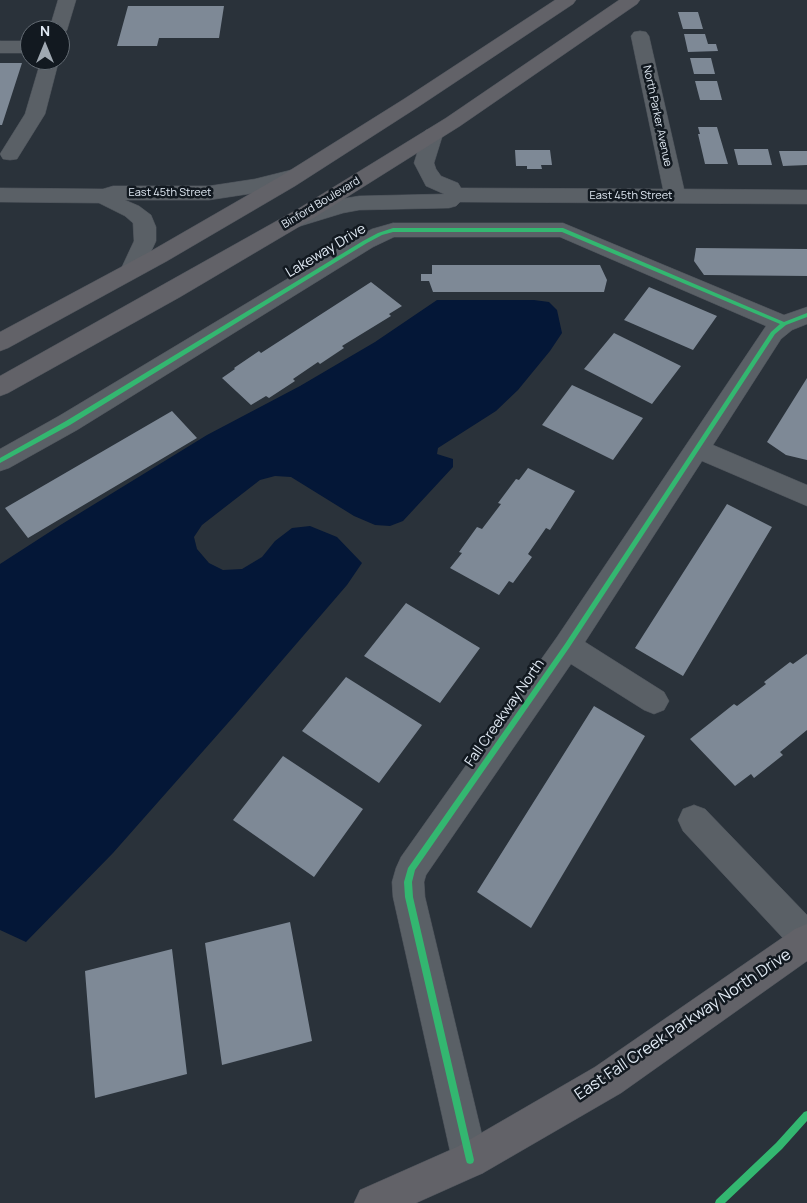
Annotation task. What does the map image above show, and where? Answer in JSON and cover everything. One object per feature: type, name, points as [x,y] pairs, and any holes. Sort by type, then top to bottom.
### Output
[{"type":"main road","points":[[0,342],[131,271],[295,176],[567,0]]},
{"type":"main road","name":"Binford Boulevard","points":[[0,387],[294,220],[433,134],[631,0]]},
{"type":"main road","name":"East Fall Creek Parkway North Drive","points":[[372,1203],[470,1160],[608,1080],[807,940]]},
{"type":"street","points":[[61,20],[67,0]]},
{"type":"street","name":"North Parker Avenue","points":[[640,36],[675,196]]},
{"type":"street","points":[[0,47],[20,47]]},
{"type":"street","points":[[4,173],[35,114],[47,70]]},
{"type":"street","points":[[433,134],[424,163],[426,170],[433,181],[452,188],[455,195]]},
{"type":"street","name":"East 45th Street","points":[[4,173],[104,196],[112,202],[132,210],[143,220],[146,228],[145,241],[131,271]]},
{"type":"street","name":"East 45th Street","points":[[104,196],[113,193],[210,193],[255,186],[295,176]]},
{"type":"street","name":"East 45th Street","points":[[294,220],[341,206],[359,203],[449,201],[455,195],[807,197]]},
{"type":"street","name":"Lakeway Drive","points":[[0,462],[365,242],[393,230],[563,230],[795,319]]},
{"type":"street","name":"Fall Creekway North","points":[[470,1160],[409,898],[409,877],[412,868],[568,646],[773,333],[795,319]]},
{"type":"street","points":[[696,448],[807,496]]},
{"type":"street","points":[[568,646],[654,700]]},
{"type":"street","points":[[694,820],[807,940]]},
{"type":"water","points":[[437,300],[534,300],[549,302],[557,310],[562,333],[518,390],[496,411],[438,448],[437,454],[453,459],[453,467],[403,521],[390,526],[375,525],[354,516],[291,477],[275,476],[260,480],[202,525],[194,537],[197,549],[209,563],[223,570],[242,569],[262,557],[275,541],[292,528],[310,526],[337,537],[362,563],[347,585],[113,853],[26,942],[0,930],[0,564],[207,435],[300,386],[375,342]]},
{"type":"building","points":[[128,6],[224,6],[219,38],[159,38],[157,46],[117,46]]},
{"type":"building","points":[[678,12],[698,12],[703,29],[683,29]]},
{"type":"building","points":[[684,34],[705,34],[708,44],[716,44],[718,51],[688,52]]},
{"type":"building","points":[[690,58],[711,58],[715,74],[694,74]]},
{"type":"building","points":[[0,63],[20,63],[20,69],[2,125],[0,125]]},
{"type":"building","points":[[695,81],[717,81],[722,100],[700,100]]},
{"type":"building","points":[[698,127],[717,127],[728,164],[705,164]]},
{"type":"building","points":[[734,149],[768,149],[772,165],[738,165]]},
{"type":"building","points":[[515,150],[550,150],[552,165],[541,165],[542,169],[527,169],[527,166],[516,166]]},
{"type":"building","points":[[779,151],[807,151],[807,165],[783,166]]},
{"type":"building","points":[[696,248],[807,249],[807,276],[704,275],[694,261]]},
{"type":"building","points":[[432,265],[600,265],[607,280],[604,292],[433,292],[429,281],[421,281],[421,274],[432,274]]},
{"type":"building","points":[[371,282],[402,306],[389,314],[391,316],[342,346],[344,348],[320,364],[318,362],[293,379],[295,381],[269,398],[266,396],[251,405],[222,378],[259,351],[261,353]]},
{"type":"building","points":[[649,287],[717,316],[693,350],[624,320]]},
{"type":"building","points":[[614,333],[681,366],[652,404],[584,369]]},
{"type":"building","points":[[807,378],[807,460],[786,455],[767,442]]},
{"type":"building","points":[[572,385],[643,418],[613,460],[542,425]]},
{"type":"building","points":[[172,411],[197,438],[28,538],[5,508]]},
{"type":"building","points":[[528,468],[575,491],[550,530],[546,528],[528,554],[532,557],[513,583],[509,581],[499,595],[450,568],[462,553],[459,552],[477,527],[482,529],[501,504],[498,503],[516,479],[519,480]]},
{"type":"building","points":[[727,504],[772,527],[683,676],[635,648]]},
{"type":"building","points":[[406,603],[480,648],[440,703],[364,656]]},
{"type":"building","points":[[807,654],[807,730],[780,752],[783,755],[754,778],[751,774],[735,786],[690,739],[734,704],[737,706],[766,684],[764,682],[790,662],[793,664]]},
{"type":"building","points":[[346,677],[422,725],[379,783],[302,731]]},
{"type":"building","points":[[594,706],[645,736],[531,928],[477,892]]},
{"type":"building","points":[[283,756],[363,809],[314,877],[233,820]]},
{"type":"building","points":[[290,922],[312,1041],[222,1065],[205,943]]},
{"type":"building","points":[[172,949],[187,1074],[95,1098],[85,971]]},
{"type":"cycle path","points":[[0,461],[68,423],[365,242],[393,230],[563,230],[784,324]]},
{"type":"cycle path","points":[[470,1160],[409,897],[408,882],[412,868],[567,646],[773,333],[784,324],[807,315]]},
{"type":"cycle path","points":[[719,1203],[779,1146],[807,1115]]}]
